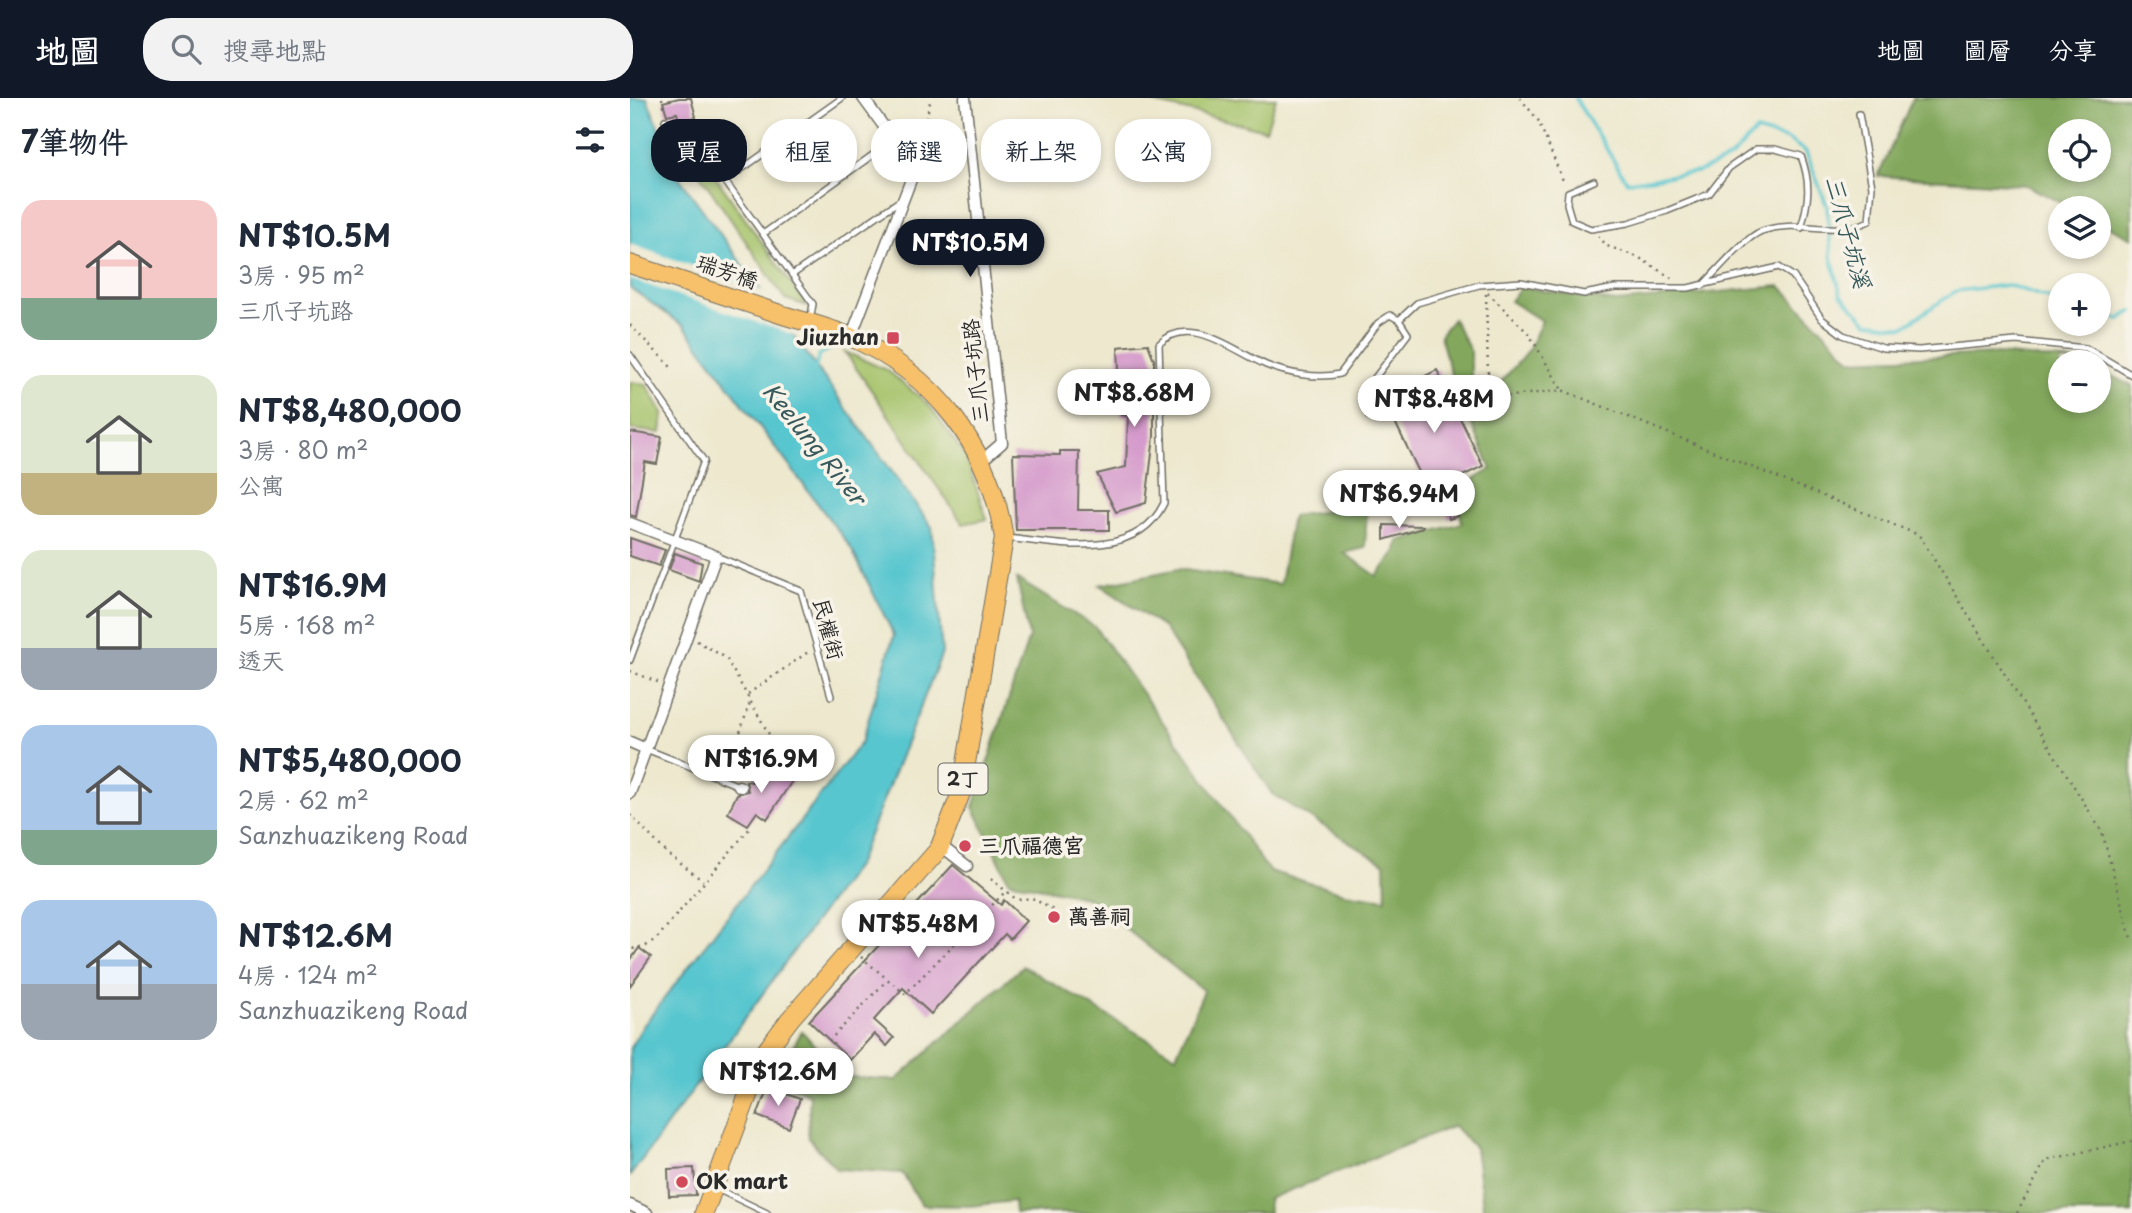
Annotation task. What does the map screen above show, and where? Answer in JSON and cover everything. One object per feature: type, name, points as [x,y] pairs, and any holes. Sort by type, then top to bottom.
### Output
[{"type":"main road","name":"瑞芳橋","points":[[630,264],[809,324]]},
{"type":"main road","name":"2丁","points":[[704,1213],[763,1055],[790,1019],[940,845],[961,793],[1004,538],[1000,511],[968,435],[935,391],[887,357],[851,337],[809,324]]},
{"type":"street","points":[[863,98],[877,119]]},
{"type":"street","name":"三爪子坑路","points":[[965,98],[1002,443],[980,462]]},
{"type":"street","points":[[851,337],[910,182]]},
{"type":"street","points":[[630,523],[716,556],[630,793]]},
{"type":"street","points":[[630,742],[646,749]]},
{"type":"street","points":[[940,845],[967,866]]},
{"type":"street","points":[[630,1205],[647,1213]]},
{"type":"lane","points":[[747,165],[842,98]]},
{"type":"lane","points":[[1702,286],[1760,231],[1838,229],[1869,221],[1872,187],[1859,114]]},
{"type":"lane","points":[[1594,181],[1568,192],[1566,204],[1572,221],[1591,229],[1628,223],[1709,194],[1729,169],[1756,149],[1775,149],[1801,156],[1809,178],[1809,200],[1801,228]]},
{"type":"lane","points":[[763,234],[871,156]]},
{"type":"lane","points":[[725,182],[813,304],[809,324]]},
{"type":"lane","points":[[792,275],[904,198]]},
{"type":"lane","points":[[1399,320],[1417,303],[1490,284],[1521,282],[1584,294],[1615,288],[1688,288],[1779,267],[1793,276],[1822,319],[1843,335],[1883,348],[1919,350],[2016,341],[2085,348],[2132,375]]},
{"type":"lane","points":[[1004,538],[1072,545],[1119,541],[1143,532],[1157,518],[1164,503],[1159,344],[1169,334],[1185,331],[1221,341],[1268,366],[1328,377],[1340,374],[1378,323],[1390,315],[1399,320],[1408,334],[1374,379],[1369,416]]},
{"type":"lane","points":[[630,355],[704,461],[630,660]]},
{"type":"lane","name":"民權街","points":[[716,556],[801,592],[831,696]]},
{"type":"lane","points":[[646,749],[740,787]]},
{"type":"lane","points":[[714,1188],[767,1213]]},
{"type":"path","points":[[662,98],[666,119]]},
{"type":"path","points":[[926,119],[931,98]]},
{"type":"path","points":[[1520,98],[1538,120],[1568,192]]},
{"type":"path","points":[[1591,229],[1607,246],[1638,257],[1688,288]]},
{"type":"path","points":[[1490,284],[1486,291],[1488,373],[1503,397],[1562,390],[1919,535],[2102,832],[2132,942]]},
{"type":"path","points":[[1486,291],[1529,334],[1562,390]]},
{"type":"path","points":[[630,325],[671,367]]},
{"type":"path","points":[[688,635],[726,658],[769,736],[803,764],[791,777]]},
{"type":"path","points":[[748,694],[815,647]]},
{"type":"path","points":[[630,671],[669,686]]},
{"type":"path","points":[[724,781],[750,702]]},
{"type":"path","points":[[630,815],[668,854],[703,881]]},
{"type":"path","points":[[630,956],[634,948],[646,946],[659,937],[703,881],[750,828]]},
{"type":"path","points":[[990,879],[1017,900],[1032,898],[1053,910]]},
{"type":"path","points":[[852,949],[905,993],[1005,892]]},
{"type":"path","points":[[829,1041],[887,980]]},
{"type":"path","points":[[2017,1213],[2046,1160],[2132,1141]]},
{"type":"green space","points":[[1134,98],[1276,98],[1266,130]]},
{"type":"green space","points":[[1913,98],[2132,98],[2132,238],[2111,228],[2111,196],[2048,196],[2026,185],[1878,176]]},
{"type":"green space","points":[[705,182],[719,182],[807,306],[785,299]]},
{"type":"green space","points":[[1780,286],[1851,360],[1996,354],[2048,359],[2048,413],[2111,413],[2111,376],[2132,386],[2132,1213],[1484,1213],[1475,1148],[1454,1126],[1268,1199],[1269,1213],[1015,1213],[1014,1201],[970,1206],[922,1205],[902,1173],[837,1169],[808,1138],[810,1095],[775,1079],[802,1031],[841,1076],[896,1080],[1023,966],[1176,1056],[1204,991],[1086,897],[1009,881],[973,807],[1029,637],[1017,579],[1095,627],[1269,871],[1344,893],[1386,899],[1385,864],[1272,794],[1164,628],[1100,585],[1178,569],[1280,584],[1292,516],[1367,506],[1365,548],[1344,553],[1377,576],[1396,551],[1398,541],[1462,523],[1456,490],[1491,469],[1452,378],[1440,335],[1453,319],[1471,352],[1471,381],[1495,389],[1528,351],[1542,321],[1510,301],[1521,287],[1616,302]]},
{"type":"green space","points":[[845,352],[887,370],[928,404],[965,455],[987,519],[963,524]]},
{"type":"green space","points":[[630,382],[646,384],[663,413],[661,433],[630,429]]},
{"type":"water","name":"Keelung River","points":[[630,98],[647,98],[655,119],[651,119],[651,182],[683,182],[932,527],[942,653],[858,863],[630,1176],[630,1048],[643,1026],[862,741],[894,635],[851,548],[684,326],[630,288]]},
{"type":"pier","points":[[630,244],[766,292],[798,336],[630,279]]},
{"type":"building","points":[[691,98],[696,117],[678,119],[677,113],[667,115],[663,102]]},
{"type":"building","points":[[1148,344],[1154,360],[1154,436],[1146,503],[1116,512],[1097,474],[1126,467],[1128,416],[1121,415],[1118,347]]},
{"type":"building","points":[[1437,370],[1483,466],[1448,483],[1458,516],[1449,519],[1439,488],[1429,493],[1383,397]]},
{"type":"building","points":[[630,432],[662,437],[657,464],[645,462],[636,517],[630,515]]},
{"type":"building","points":[[1060,451],[1079,451],[1078,510],[1109,510],[1109,530],[1016,530],[1013,454],[1060,455]]},
{"type":"building","points":[[1384,525],[1423,526],[1423,528],[1384,540]]},
{"type":"building","points":[[630,538],[665,550],[659,566],[630,556]]},
{"type":"building","points":[[675,553],[702,563],[699,581],[669,570]]},
{"type":"building","points":[[762,764],[794,778],[767,819],[757,812],[748,825],[728,813],[737,794],[748,791],[746,781],[752,782]]},
{"type":"building","points":[[953,865],[1001,905],[1004,900],[1026,921],[1010,939],[1005,934],[931,1014],[903,988],[874,1020],[894,1038],[887,1046],[874,1034],[850,1060],[809,1021]]},
{"type":"building","points":[[639,948],[651,957],[630,986],[630,961]]},
{"type":"building","points":[[768,1087],[800,1099],[789,1128],[757,1116]]},
{"type":"building","name":"OK mart","points":[[694,1168],[696,1195],[669,1196],[668,1169]]},
{"type":"waterway","name":"三爪子坑溪","points":[[1575,98],[1627,182],[1698,172],[1730,158],[1756,131],[1789,140],[1806,152],[1827,206],[1831,255],[1841,295],[1867,322],[1903,327],[1956,291],[2008,285],[2048,298]]},
{"type":"waterway","name":"三爪子坑溪","points":[[2111,317],[2120,319],[2132,311]]},
{"type":"waterway","name":"三爪子坑溪","points":[[815,369],[819,355],[832,348]]},
{"type":"place","name":"Jiuzhan","points":[[893,338]]},
{"type":"place","name":"三爪福德宮","points":[[965,846]]},
{"type":"place","name":"萬善祠","points":[[1054,917]]},
{"type":"place","name":"OK mart","points":[[682,1182]]}]
